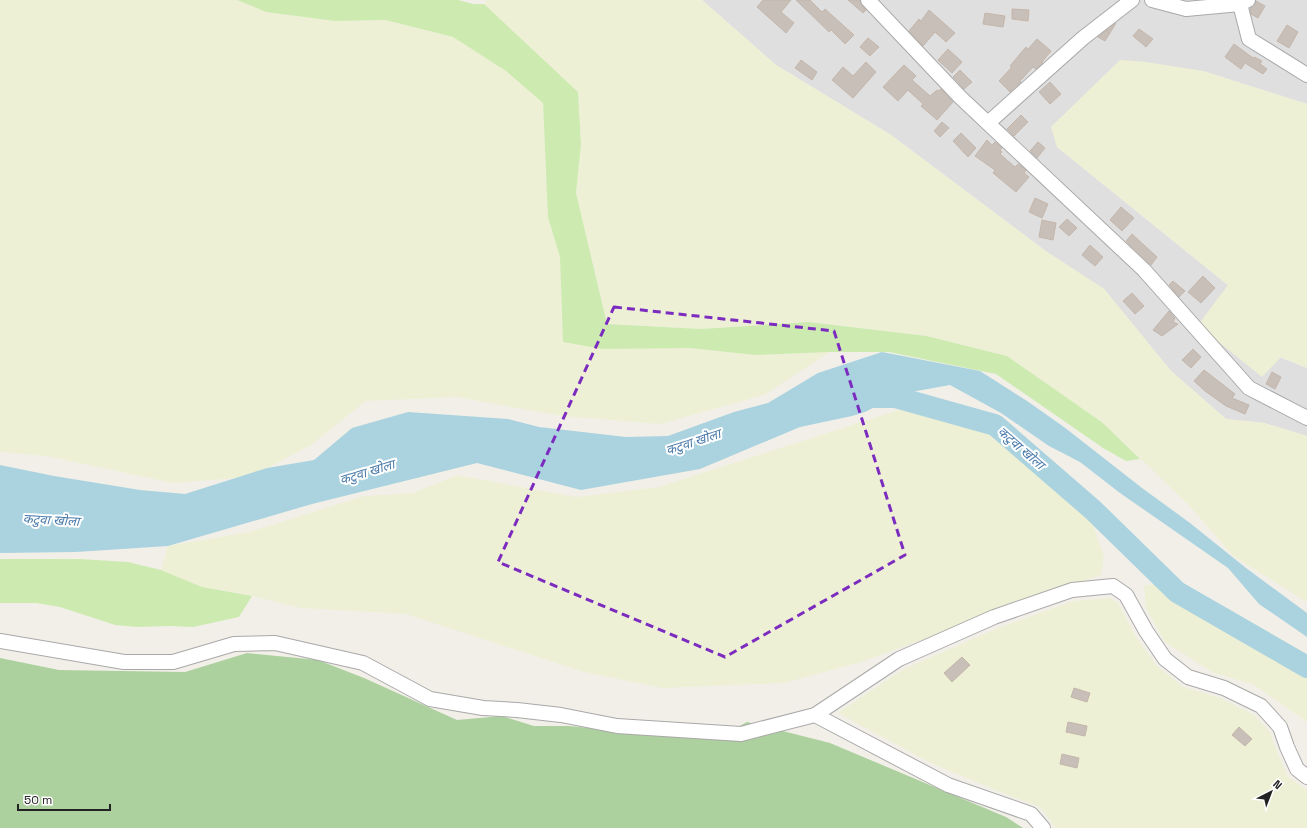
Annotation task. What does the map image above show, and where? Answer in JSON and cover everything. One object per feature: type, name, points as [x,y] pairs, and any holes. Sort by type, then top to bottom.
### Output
[{"type":"street","points":[[868,0],[960,97],[1144,270],[1249,388],[1307,418]]},
{"type":"street","points":[[988,123],[1083,38],[1132,0]]},
{"type":"street","points":[[1152,0],[1186,9],[1244,2],[1249,39],[1307,75]]},
{"type":"street","points":[[0,641],[124,662],[173,662],[234,644],[275,643],[363,663],[430,699],[483,708],[517,710],[561,716],[617,726],[741,734],[815,715],[899,660],[994,617],[1072,590],[1113,586],[1126,595],[1146,631],[1165,659],[1188,677],[1224,688],[1261,706],[1280,727],[1287,748],[1297,769],[1307,777]]},
{"type":"street","points":[[815,715],[948,785],[1031,814],[1043,828]]},
{"type":"highlighted area","points":[[614,307],[834,331],[905,555],[725,657],[498,562]]},
{"type":"shaded area","points":[[702,0],[1307,0],[1307,104],[1203,71],[1057,147],[1229,286],[1199,325],[1307,368],[1307,436],[1264,423],[1226,419],[1171,371],[1104,289],[1047,252],[891,135],[776,65]]},
{"type":"green space","points":[[0,0],[237,0],[267,12],[335,21],[385,20],[453,37],[506,71],[543,103],[548,217],[560,257],[563,342],[690,348],[755,355],[830,352],[764,395],[660,424],[561,416],[456,397],[366,401],[311,445],[250,477],[173,483],[46,456],[0,452]]},
{"type":"green space","points":[[237,0],[458,0],[473,4],[484,4],[578,92],[581,144],[576,193],[607,324],[701,329],[808,322],[927,336],[1007,356],[1103,423],[1140,459],[1126,461],[1103,448],[996,374],[889,352],[830,352],[755,355],[690,348],[603,349],[563,342],[560,257],[548,217],[543,103],[506,71],[453,37],[385,20],[335,21],[266,12]]},
{"type":"green space","points":[[486,0],[702,0],[776,65],[891,135],[1047,252],[1104,289],[1171,371],[1226,419],[1264,423],[1307,436],[1307,602],[1233,556],[1188,504],[1103,423],[1007,356],[927,336],[808,322],[701,329],[607,324],[576,193],[581,144],[578,92],[484,4]]},
{"type":"green space","points":[[1120,60],[1146,62],[1203,71],[1307,104],[1307,368],[1281,357],[1262,377],[1198,325],[1228,285],[1057,147],[1051,127]]},
{"type":"green space","points":[[911,406],[991,415],[1011,425],[1084,500],[1104,556],[1101,575],[861,662],[784,683],[662,688],[584,672],[406,614],[301,608],[252,596],[202,587],[161,570],[168,546],[249,532],[364,496],[413,493],[457,475],[576,497],[659,487]]},
{"type":"green space","points":[[0,559],[80,559],[128,562],[161,570],[202,587],[252,596],[239,617],[193,627],[137,627],[115,625],[60,607],[36,603],[0,603]]},
{"type":"green space","points":[[1174,584],[1223,606],[1307,654],[1307,722],[1254,685],[1212,672],[1165,642],[1146,608],[1144,585]]},
{"type":"green space","points":[[1110,598],[1118,603],[1136,637],[1157,666],[1183,687],[1220,698],[1254,715],[1270,732],[1288,777],[1307,790],[1307,828],[1056,828],[1040,807],[931,763],[838,713],[904,669],[998,628],[1074,601]]},
{"type":"green space","points":[[247,653],[318,660],[364,678],[457,720],[502,716],[534,726],[569,726],[650,734],[721,736],[747,722],[830,743],[1006,817],[1023,828],[0,828],[0,658],[59,670],[185,672]]},
{"type":"water","points":[[882,352],[980,371],[1027,401],[1064,427],[1142,488],[1190,523],[1246,568],[1307,613],[1307,637],[1259,604],[1228,568],[1120,493],[1080,462],[1049,446],[1001,413],[950,385],[900,394],[865,412],[800,427],[700,469],[581,490],[477,463],[312,504],[168,546],[76,552],[0,553],[0,465],[54,476],[140,490],[185,494],[267,468],[314,460],[352,428],[408,412],[508,419],[539,427],[626,437],[668,436],[734,412],[768,403],[818,373]]},
{"type":"building","points":[[763,0],[791,0],[781,12],[794,23],[786,33],[757,7]]},
{"type":"building","points":[[796,0],[810,0],[822,12],[825,9],[854,35],[845,44],[831,30],[829,32]]},
{"type":"building","points":[[848,0],[860,0],[862,6],[866,10],[863,13]]},
{"type":"building","points":[[1256,1],[1265,6],[1258,18],[1251,14],[1250,9],[1255,5]]},
{"type":"building","points":[[1012,9],[1029,10],[1028,21],[1012,19]]},
{"type":"building","points":[[929,10],[955,33],[946,42],[935,32],[923,46],[909,31],[919,19],[921,21]]},
{"type":"building","points":[[985,13],[1005,16],[1003,27],[983,24]]},
{"type":"building","points":[[1116,23],[1105,41],[1098,37]]},
{"type":"building","points":[[1287,25],[1298,32],[1289,48],[1277,41]]},
{"type":"building","points":[[1139,29],[1153,39],[1146,47],[1133,36]]},
{"type":"building","points":[[868,38],[879,47],[870,56],[860,47]]},
{"type":"building","points":[[1037,39],[1051,51],[1042,62],[1043,63],[1036,69],[1033,67],[1020,81],[1021,82],[1010,92],[999,81],[1012,67],[1010,66],[1026,47],[1028,49]]},
{"type":"building","points":[[1234,44],[1253,58],[1254,57],[1262,61],[1260,64],[1267,69],[1263,74],[1245,63],[1241,69],[1225,57]]},
{"type":"building","points":[[948,49],[962,62],[952,73],[938,60]]},
{"type":"building","points":[[801,60],[817,72],[812,80],[795,68]]},
{"type":"building","points":[[866,62],[876,72],[853,98],[832,80],[843,67],[853,76]]},
{"type":"building","points":[[904,65],[916,76],[912,80],[930,96],[937,90],[938,91],[941,89],[953,102],[937,120],[921,106],[923,104],[908,90],[898,101],[883,87]]},
{"type":"building","points":[[960,70],[972,82],[964,89],[953,77]]},
{"type":"building","points":[[1050,82],[1061,94],[1050,104],[1039,92]]},
{"type":"building","points":[[1021,115],[1028,122],[1014,136],[1007,129]]},
{"type":"building","points":[[942,122],[949,128],[940,137],[934,131]]},
{"type":"building","points":[[961,133],[976,148],[968,157],[953,141]]},
{"type":"building","points":[[987,140],[992,145],[995,142],[1002,148],[1000,150],[1002,152],[1000,154],[1015,167],[1018,164],[1026,170],[1024,173],[1029,177],[1016,192],[993,173],[995,170],[975,156]]},
{"type":"building","points":[[1038,142],[1045,148],[1037,158],[1030,151]]},
{"type":"building","points":[[1035,198],[1048,204],[1042,218],[1029,212]]},
{"type":"building","points":[[1121,207],[1134,218],[1122,231],[1110,220]]},
{"type":"building","points":[[1067,219],[1077,228],[1069,236],[1059,227]]},
{"type":"building","points":[[1042,220],[1056,223],[1053,240],[1039,237]]},
{"type":"building","points":[[1132,234],[1157,257],[1151,265],[1126,241]]},
{"type":"building","points":[[1090,245],[1103,257],[1095,266],[1082,255]]},
{"type":"building","points":[[1203,276],[1215,288],[1201,303],[1188,292]]},
{"type":"building","points":[[1173,281],[1185,291],[1179,297],[1169,285]]},
{"type":"building","points":[[1132,293],[1144,306],[1135,314],[1123,301]]},
{"type":"building","points":[[1169,311],[1175,318],[1173,322],[1178,324],[1162,336],[1153,330]]},
{"type":"building","points":[[1193,349],[1201,357],[1191,368],[1182,360]]},
{"type":"building","points":[[1204,370],[1235,394],[1232,398],[1249,405],[1245,414],[1226,406],[1194,381]]},
{"type":"building","points":[[1272,372],[1281,377],[1275,389],[1266,384]]},
{"type":"building","points":[[962,657],[970,665],[952,682],[944,673]]},
{"type":"building","points":[[1074,688],[1090,693],[1087,702],[1071,697]]},
{"type":"building","points":[[1068,722],[1087,726],[1085,736],[1066,732]]},
{"type":"building","points":[[1239,727],[1252,739],[1245,746],[1232,735]]},
{"type":"building","points":[[1062,754],[1079,758],[1077,768],[1060,764]]},
{"type":"waterway","name":"कटुवा खोला","points":[[865,397],[895,397],[995,425],[1092,509],[1177,592],[1307,667]]}]
